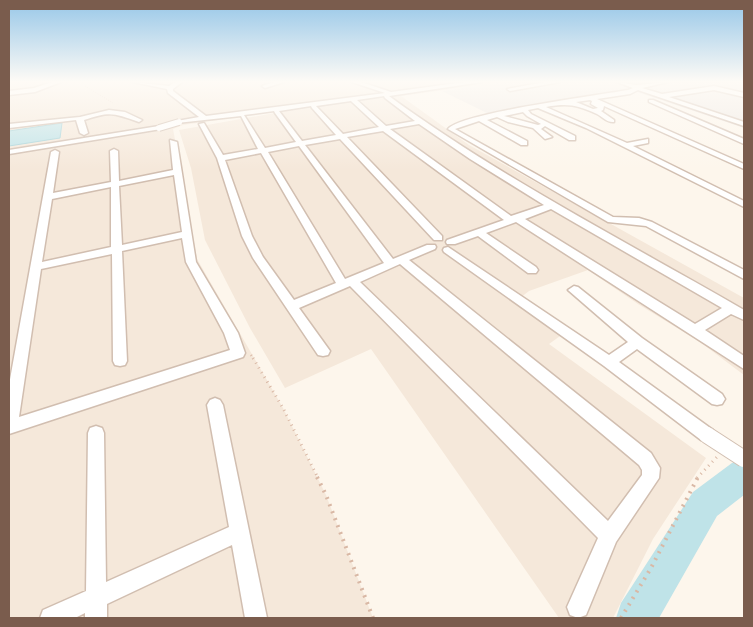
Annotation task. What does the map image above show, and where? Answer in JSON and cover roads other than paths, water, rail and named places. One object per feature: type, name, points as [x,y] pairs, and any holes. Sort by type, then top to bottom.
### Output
[{"type":"street","points":[[9,126],[65,118],[79,119],[104,111]]},
{"type":"street","points":[[116,111],[126,113],[139,120]]},
{"type":"street","points":[[192,111],[203,121],[221,158],[247,236],[258,258],[323,352]]},
{"type":"street","points":[[9,152],[159,128],[179,122],[203,121],[273,111]]},
{"type":"street","points":[[318,111],[434,242],[436,250],[450,246],[513,218],[551,206]]},
{"type":"street","points":[[366,111],[385,128],[513,218],[695,330],[744,363]]},
{"type":"street","points":[[407,111],[419,122],[475,160],[551,206],[744,316]]},
{"type":"street","points":[[514,111],[482,118],[452,128],[610,220],[639,221],[649,224],[744,275]]},
{"type":"street","points":[[526,111],[529,115],[572,138]]},
{"type":"street","points":[[550,111],[744,204]]},
{"type":"street","points":[[582,111],[590,116],[591,119],[589,120]]},
{"type":"street","points":[[596,111],[612,121]]},
{"type":"street","points":[[615,111],[744,167]]},
{"type":"street","points":[[680,111],[744,142]]},
{"type":"street","points":[[706,111],[744,124]]},
{"type":"street","points":[[277,112],[395,261],[645,460],[651,468],[650,478],[610,535],[578,607]]},
{"type":"street","points":[[497,115],[510,121],[536,127],[547,125]]},
{"type":"street","points":[[243,117],[262,151],[346,282],[610,535]]},
{"type":"street","points":[[482,118],[481,120],[524,143]]},
{"type":"street","points":[[79,119],[81,120],[84,133]]},
{"type":"street","points":[[221,158],[419,122]]},
{"type":"street","points":[[536,127],[536,129],[548,137]]},
{"type":"street","points":[[624,146],[646,141]]},
{"type":"street","points":[[54,152],[9,427],[238,353],[231,333],[191,262],[173,142]]},
{"type":"street","points":[[114,151],[120,361]]},
{"type":"street","points":[[47,197],[178,172]]},
{"type":"street","points":[[479,232],[532,270]]},
{"type":"street","points":[[35,267],[188,234]]},
{"type":"street","points":[[292,306],[434,242]]},
{"type":"street","points":[[450,246],[707,436],[744,460]]},
{"type":"street","points":[[574,290],[637,342],[717,399]]},
{"type":"street","points":[[695,330],[732,308]]},
{"type":"street","points":[[609,362],[637,342]]},
{"type":"street","points":[[215,405],[256,618]]},
{"type":"street","points":[[96,433],[96,618]]},
{"type":"street","points":[[51,618],[240,532]]},
{"type":"water","points":[[62,123],[60,138],[9,146],[9,131]]},
{"type":"waterway","points":[[636,618],[705,504],[744,474]]}]
